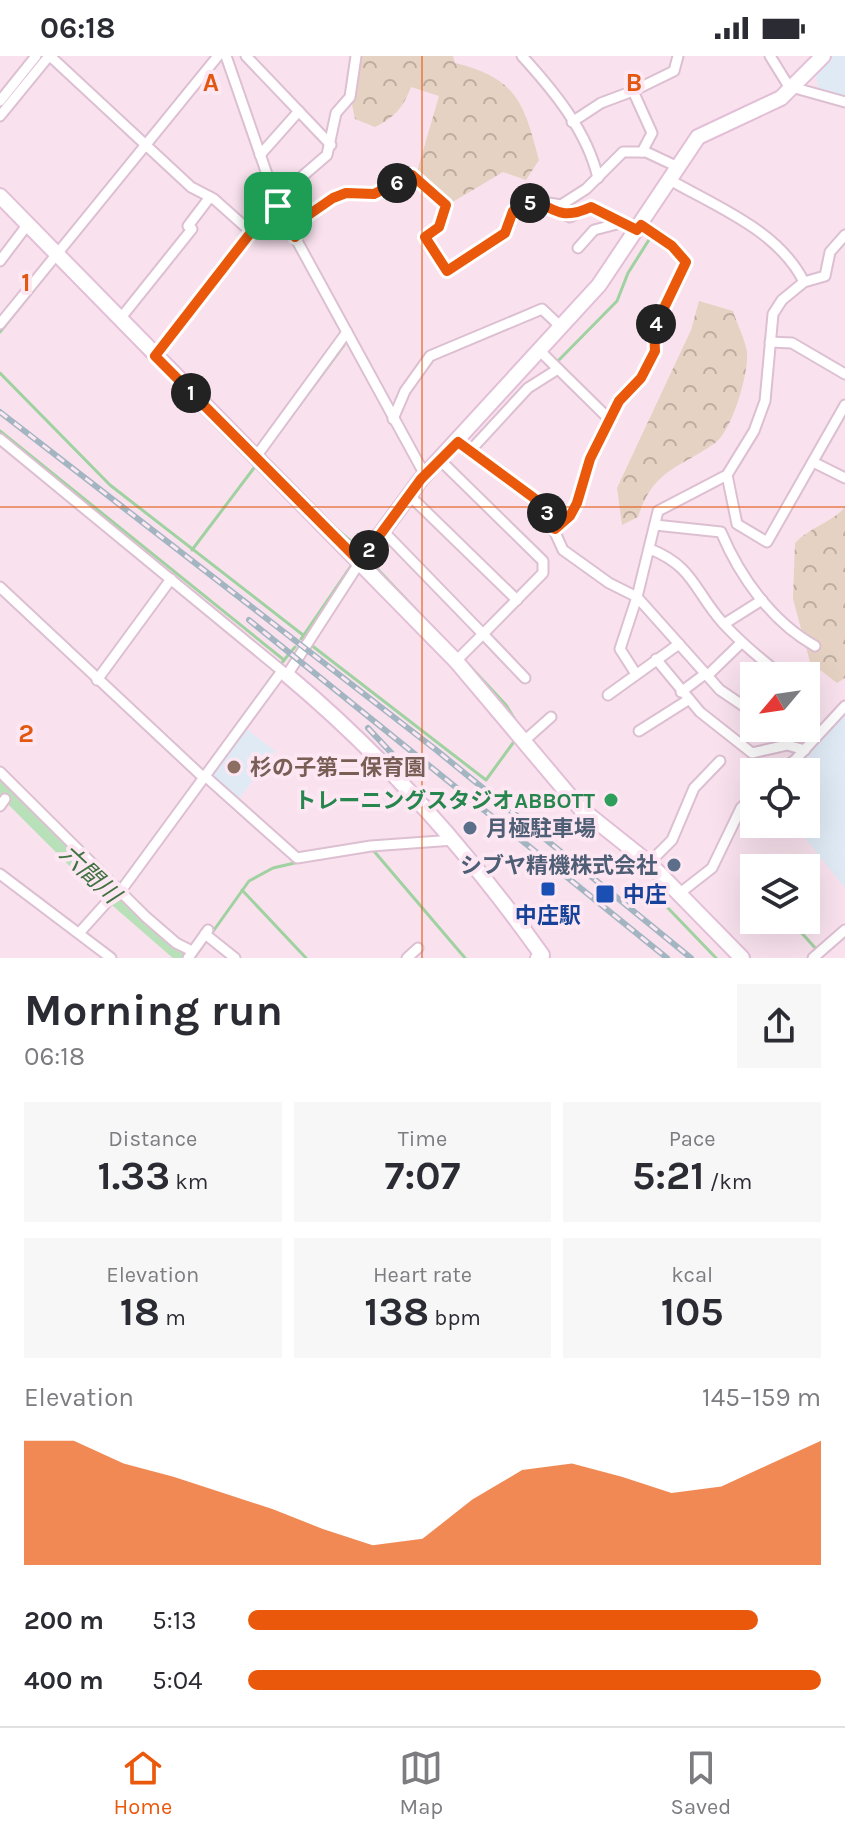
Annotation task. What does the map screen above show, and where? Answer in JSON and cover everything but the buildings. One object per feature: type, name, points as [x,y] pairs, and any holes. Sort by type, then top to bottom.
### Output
[{"type":"street","points":[[0,101],[36,56]]},
{"type":"street","points":[[0,116],[49,56],[116,118],[147,142],[191,187],[210,197],[251,232]]},
{"type":"street","points":[[0,324],[218,56]]},
{"type":"street","points":[[226,56],[277,203],[421,472]]},
{"type":"street","points":[[246,56],[331,145]]},
{"type":"street","points":[[158,353],[251,232],[291,186],[327,155],[336,113],[350,97],[356,56]]},
{"type":"street","points":[[522,56],[556,93],[591,152],[598,178]]},
{"type":"street","points":[[572,122],[601,103],[674,71],[678,56]]},
{"type":"street","points":[[770,56],[793,89],[845,102]]},
{"type":"street","points":[[463,447],[540,351],[599,285],[634,227],[698,137],[770,104],[793,89],[823,56]]},
{"type":"street","points":[[633,91],[652,133],[642,152]]},
{"type":"street","points":[[260,155],[299,111]]},
{"type":"street","points":[[295,237],[304,218],[333,198],[346,193],[374,194],[412,175],[446,205],[439,227],[425,237],[447,271],[505,233],[513,211],[536,201],[561,205],[598,178],[623,152],[642,152],[761,232],[798,269],[804,282]]},
{"type":"street","points":[[0,196],[459,658],[580,808],[649,863],[742,958]]},
{"type":"street","points":[[122,316],[192,229],[188,226],[210,197]]},
{"type":"street","points":[[536,201],[570,217],[591,207],[672,246],[686,262],[654,329],[655,351],[641,378],[619,401],[590,459],[577,503],[570,516],[555,529]]},
{"type":"street","points":[[0,261],[28,224]]},
{"type":"street","points":[[578,248],[601,226],[634,227]]},
{"type":"street","points":[[636,674],[620,649],[637,597],[658,511],[727,475],[754,431],[765,401],[773,314],[782,300],[804,282],[825,276],[830,252],[845,235]]},
{"type":"street","points":[[393,419],[405,391],[430,356],[542,309],[561,327]]},
{"type":"street","points":[[258,457],[347,332]]},
{"type":"street","points":[[770,342],[792,343],[845,374]]},
{"type":"street","points":[[540,351],[609,419]]},
{"type":"street","points":[[118,890],[282,670],[308,642],[360,558],[409,495],[421,472],[463,447],[556,366]]},
{"type":"street","points":[[727,475],[737,524],[767,542],[845,405]]},
{"type":"street","points":[[0,439],[349,727],[454,840],[541,957]]},
{"type":"street","points":[[463,447],[542,504],[563,550],[609,583],[637,597],[720,690],[740,704]]},
{"type":"street","points":[[441,461],[543,561],[543,573],[459,658]]},
{"type":"street","points":[[813,462],[845,478]]},
{"type":"street","points":[[409,495],[517,600]]},
{"type":"street","points":[[655,525],[721,532],[762,600],[798,636],[815,646]]},
{"type":"street","points":[[383,531],[525,678]]},
{"type":"street","points":[[650,549],[675,559],[724,624],[765,662]]},
{"type":"street","points":[[99,677],[171,579]]},
{"type":"street","points":[[0,587],[297,858],[454,840]]},
{"type":"street","points":[[724,624],[762,600]]},
{"type":"street","points":[[639,731],[685,696],[741,643]]},
{"type":"street","points":[[608,695],[679,644]]},
{"type":"street","points":[[656,659],[685,696],[752,753],[787,745],[805,750]]},
{"type":"street","points":[[795,758],[845,706]]},
{"type":"street","points":[[524,741],[551,717]]},
{"type":"street","points":[[649,863],[672,840],[694,788],[720,761]]},
{"type":"street","points":[[0,772],[118,890],[176,943],[190,954],[208,935],[235,958]]},
{"type":"street","points":[[680,893],[712,868],[740,810]]},
{"type":"street","points":[[0,874],[111,958]]},
{"type":"street","points":[[80,932],[107,902]]},
{"type":"street","points":[[818,954],[845,930]]},
{"type":"street","points":[[407,958],[418,948]]},
{"type":"shaded area","points":[[830,56],[845,56],[845,97],[819,91],[816,76]]},
{"type":"shaded area","points":[[845,709],[845,888],[805,838],[820,838],[820,758],[795,758],[811,742],[820,742],[820,734]]},
{"type":"shaded area","points":[[244,727],[275,751],[238,800],[209,775]]},
{"type":"green space","points":[[360,56],[453,56],[455,63],[492,76],[505,85],[522,108],[539,160],[526,180],[503,172],[451,203],[416,175],[439,96],[411,87],[398,111],[375,127],[355,119],[351,99]]},
{"type":"green space","points":[[699,301],[733,311],[747,352],[738,401],[721,437],[660,479],[644,501],[638,517],[622,525],[617,488],[691,330]]},
{"type":"green space","points":[[845,507],[845,678],[837,683],[820,670],[820,662],[810,662],[793,599],[795,543]]},
{"type":"waterway","points":[[0,108],[42,56]]},
{"type":"waterway","points":[[557,362],[617,301],[628,273],[652,235]]},
{"type":"waterway","points":[[0,332],[56,262]]},
{"type":"waterway","points":[[261,457],[344,345]]},
{"type":"waterway","points":[[0,373],[110,485],[303,635]]},
{"type":"waterway","points":[[0,431],[284,660],[295,647]]},
{"type":"waterway","points":[[431,458],[442,447]]},
{"type":"waterway","points":[[192,550],[257,464]]},
{"type":"waterway","points":[[332,525],[361,550]]},
{"type":"waterway","points":[[368,559],[442,637]]},
{"type":"waterway","points":[[301,639],[353,563]]},
{"type":"waterway","points":[[302,638],[486,780],[513,743]]},
{"type":"waterway","points":[[223,744],[284,660]]},
{"type":"waterway","points":[[467,663],[506,705],[519,726]]},
{"type":"waterway","name":"六間川","points":[[0,785],[94,879],[185,958]]},
{"type":"waterway","points":[[111,896],[164,825]]},
{"type":"waterway","points":[[373,850],[465,958]]},
{"type":"waterway","points":[[194,958],[249,881],[273,868],[299,862]]},
{"type":"waterway","points":[[242,890],[306,958]]},
{"type":"waterway","points":[[667,907],[716,958]]},
{"type":"waterway","points":[[803,934],[817,950]]},
{"type":"waterway","points":[[830,949],[845,936]]},
{"type":"railway","points":[[0,412],[435,749],[691,958]]},
{"type":"railway","points":[[249,620],[667,958]]},
{"type":"railway","points":[[368,728],[398,760]]},
{"type":"place","name":"杉の子第二保育園","points":[[234,767]]},
{"type":"place","name":"トレーニングスタジオABBOTT","points":[[611,800]]},
{"type":"place","name":"月極駐車場","points":[[470,828]]},
{"type":"place","name":"シブヤ精機株式会社","points":[[674,865]]},
{"type":"place","name":"中庄駅","points":[[548,889]]},
{"type":"place","name":"中庄","points":[[605,894]]},
{"type":"route","points":[[412,175],[442,198],[446,205],[439,227],[425,237],[447,271],[472,258],[505,233],[513,211],[536,201],[570,217],[591,207],[637,230],[641,225],[672,246],[686,262],[654,329],[655,351],[641,378],[619,401],[611,415],[590,459],[577,503],[563,524],[555,529],[542,504],[502,478],[458,442],[421,479],[360,562],[155,356],[276,200],[278,206],[295,237],[304,218],[333,198],[346,193],[374,194],[412,175]]}]
